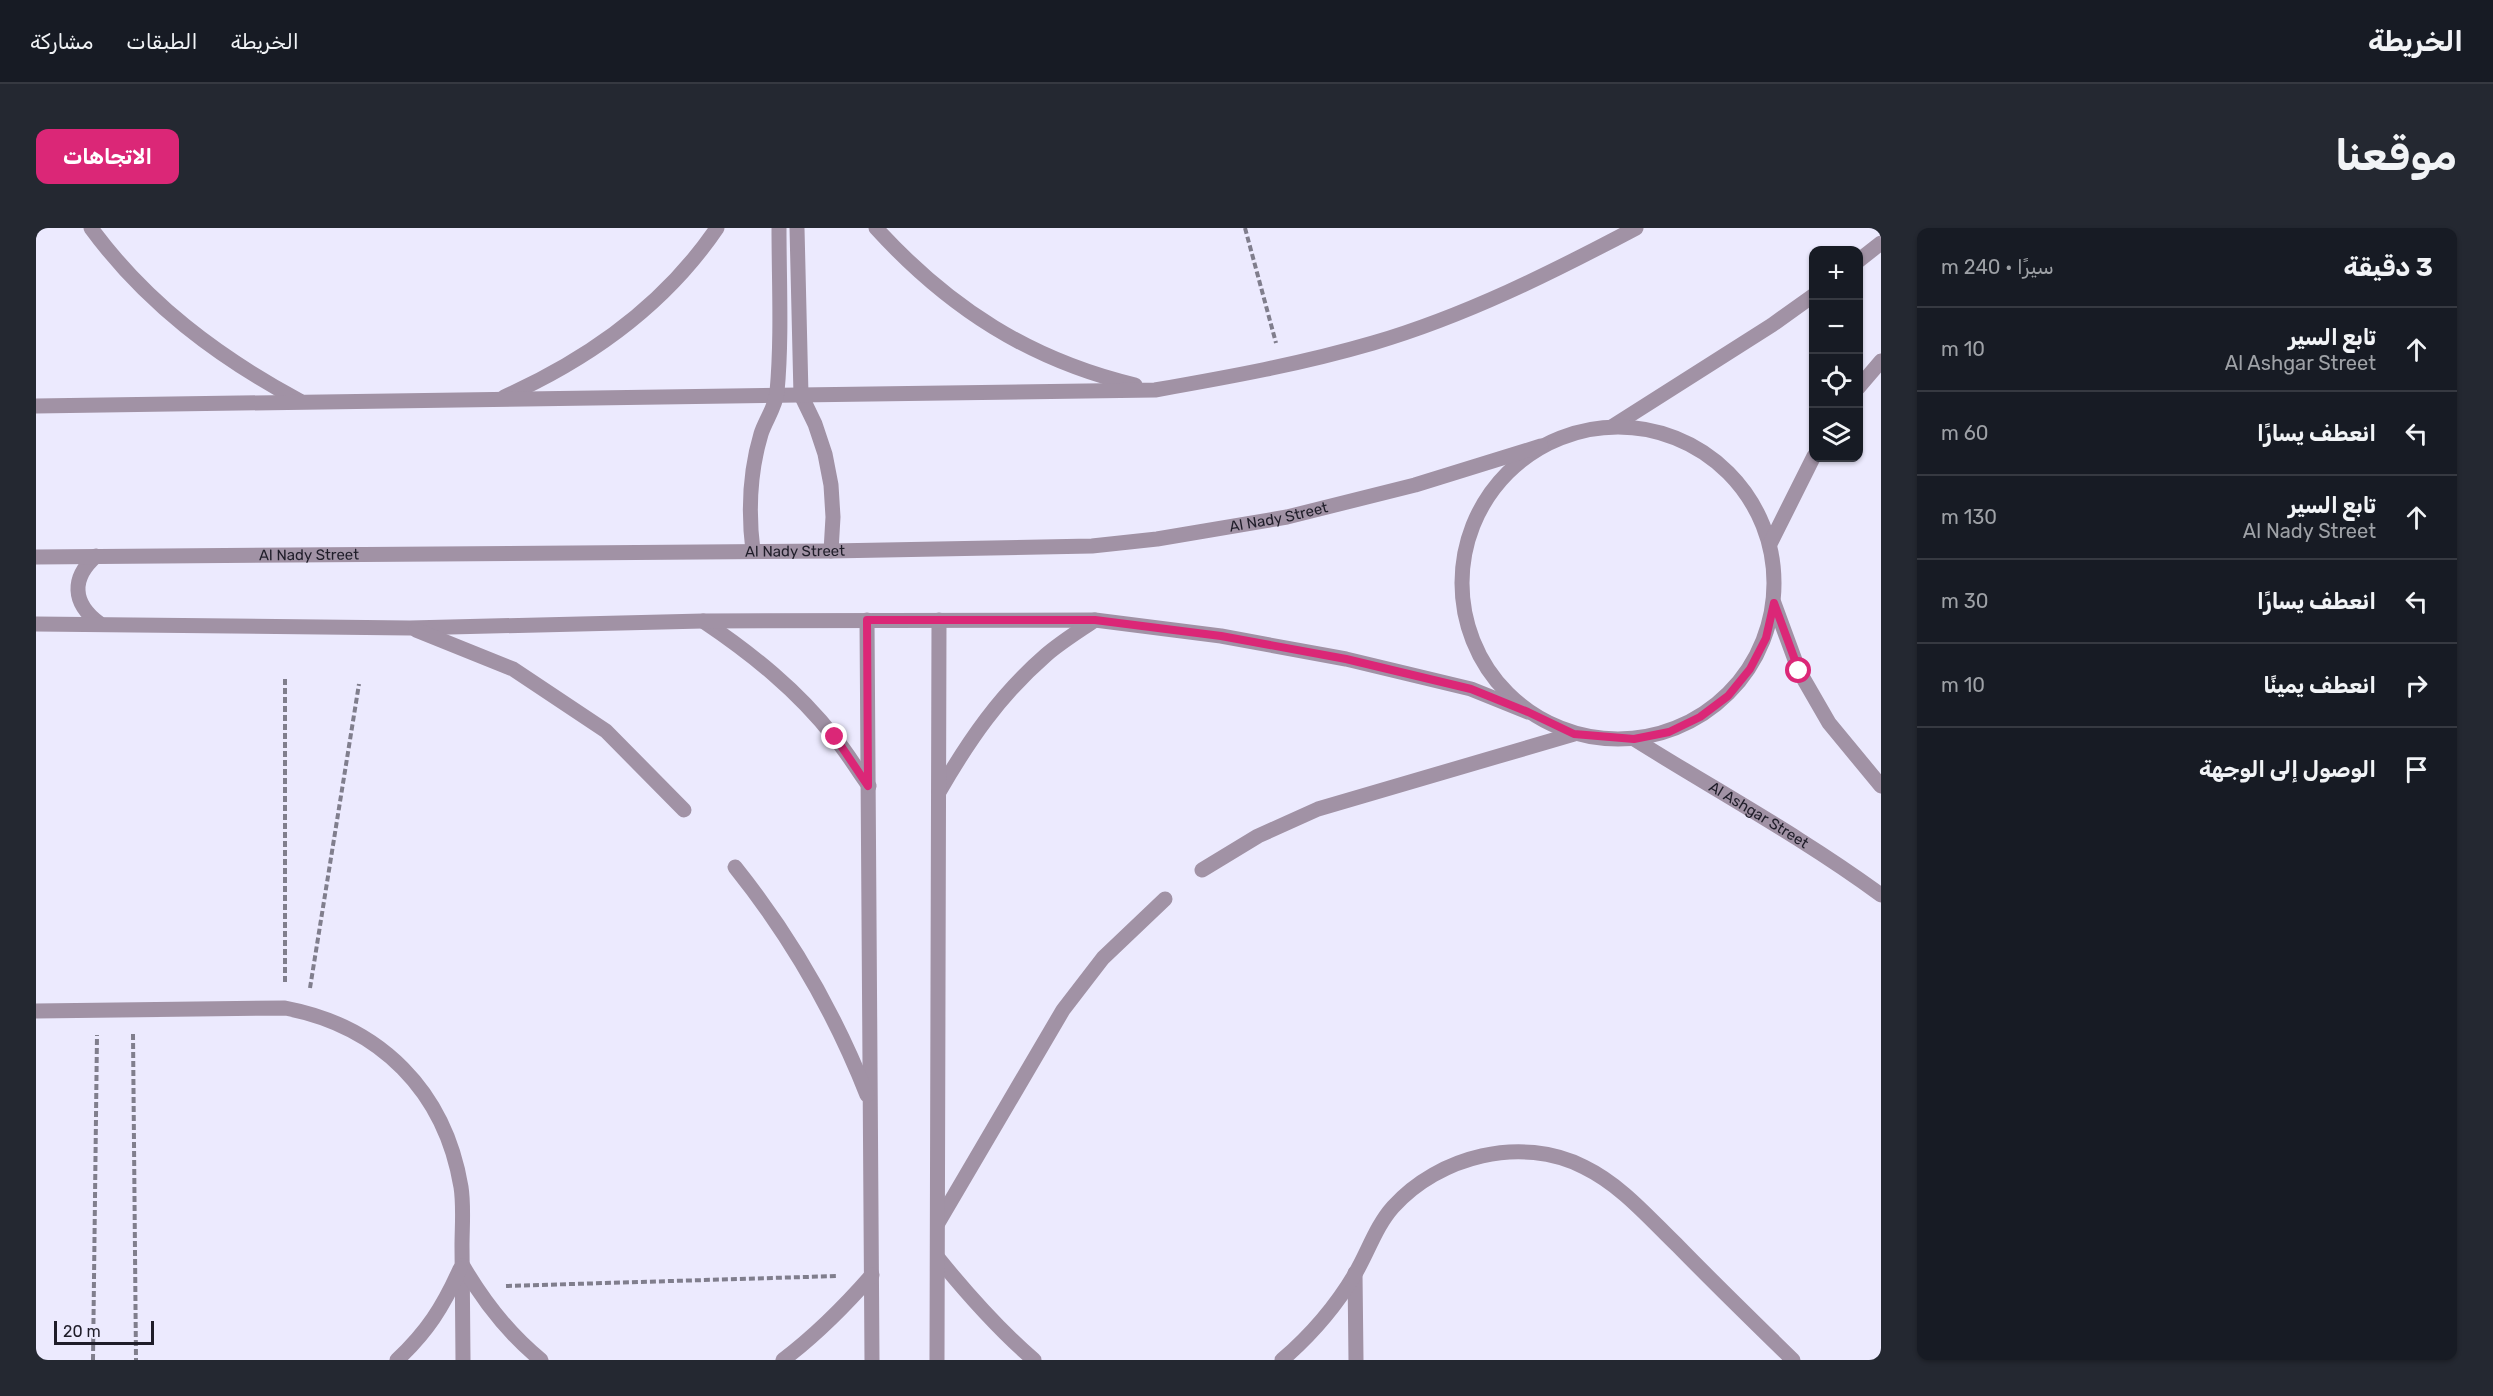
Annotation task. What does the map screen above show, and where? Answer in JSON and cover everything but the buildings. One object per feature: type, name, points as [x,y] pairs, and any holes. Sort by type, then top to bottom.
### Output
[{"type":"street","points":[[91,228],[136,281],[173,317],[214,350],[257,378],[302,402]]},
{"type":"street","points":[[498,400],[547,378],[592,352],[633,320],[672,285],[717,228]]},
{"type":"street","points":[[753,552],[749,518],[749,487],[754,455],[777,395],[779,228]]},
{"type":"street","points":[[798,228],[801,395],[818,434],[831,485],[833,517],[831,551]]},
{"type":"street","points":[[876,228],[906,261],[950,299],[996,330],[1047,357],[1100,377],[1155,390]]},
{"type":"street","points":[[36,406],[1155,390],[1282,367],[1375,342],[1467,310],[1555,271],[1636,228]]},
{"type":"street","points":[[1863,257],[1881,243]]},
{"type":"street","points":[[1613,426],[1772,326],[1809,299]]},
{"type":"street","points":[[1863,382],[1881,361]]},
{"type":"street","points":[[36,624],[410,627],[703,621],[1095,620],[1232,638],[1346,659],[1471,689],[1574,734],[1634,739],[1669,732],[1700,717],[1728,696],[1750,669],[1766,638],[1774,603],[1775,573],[1770,544],[1758,511],[1738,482],[1713,458],[1682,440],[1648,429],[1613,426],[1572,433],[1541,446],[1509,469],[1484,500],[1467,536],[1461,575],[1463,615],[1476,652],[1498,685],[1528,712]]},
{"type":"street","name":"Al Nady Street","points":[[36,557],[753,552],[1092,546],[1157,539],[1287,517],[1352,502],[1541,446]]},
{"type":"street","points":[[1770,544],[1811,462]]},
{"type":"street","points":[[96,556],[82,572],[78,591],[81,604],[88,615],[99,623]]},
{"type":"street","points":[[1774,603],[1804,679],[1829,723],[1881,786]]},
{"type":"street","points":[[867,620],[873,1360]]},
{"type":"street","points":[[937,1360],[939,620]]},
{"type":"street","points":[[939,792],[968,741],[1005,695],[1047,654],[1095,620]]},
{"type":"street","points":[[703,621],[751,654],[796,693],[835,737],[868,786]]},
{"type":"street","points":[[410,627],[513,669],[606,731],[684,810]]},
{"type":"street","points":[[1202,870],[1258,836],[1318,809],[1574,734]]},
{"type":"street","name":"Al Ashgar Street","points":[[1634,739],[1702,782],[1801,839],[1881,895]]},
{"type":"street","points":[[735,867],[764,903],[814,979],[849,1051],[870,1104]]},
{"type":"street","points":[[938,1223],[1063,1010],[1103,958],[1165,899]]},
{"type":"street","points":[[36,1011],[285,1008],[306,1012],[345,1026],[381,1048],[411,1076],[436,1110],[452,1148],[461,1189],[463,1360]]},
{"type":"street","points":[[1282,1360],[1298,1346],[1329,1311],[1355,1273],[1370,1243],[1392,1208],[1423,1180],[1460,1161],[1501,1152],[1542,1154],[1582,1166],[1618,1187],[1793,1360]]},
{"type":"street","points":[[938,1258],[982,1310],[1034,1360]]},
{"type":"street","points":[[462,1263],[498,1318],[524,1346],[541,1360]]},
{"type":"street","points":[[396,1360],[420,1338],[445,1303],[462,1263]]},
{"type":"street","points":[[1355,1273],[1356,1360]]},
{"type":"street","points":[[783,1360],[843,1309],[872,1275]]},
{"type":"path","points":[[1245,228],[1282,367]]},
{"type":"path","points":[[285,679],[285,1008]]},
{"type":"path","points":[[306,1012],[359,684]]},
{"type":"path","points":[[93,1360],[97,1010]]},
{"type":"path","points":[[133,1010],[136,1360]]},
{"type":"path","points":[[476,1287],[872,1275]]},
{"type":"route","points":[[835,737],[868,786],[867,620],[1095,620],[1221,636],[1346,659],[1471,689],[1574,734],[1634,739],[1669,732],[1700,717],[1728,696],[1750,669],[1766,638],[1774,603],[1799,671]]}]
